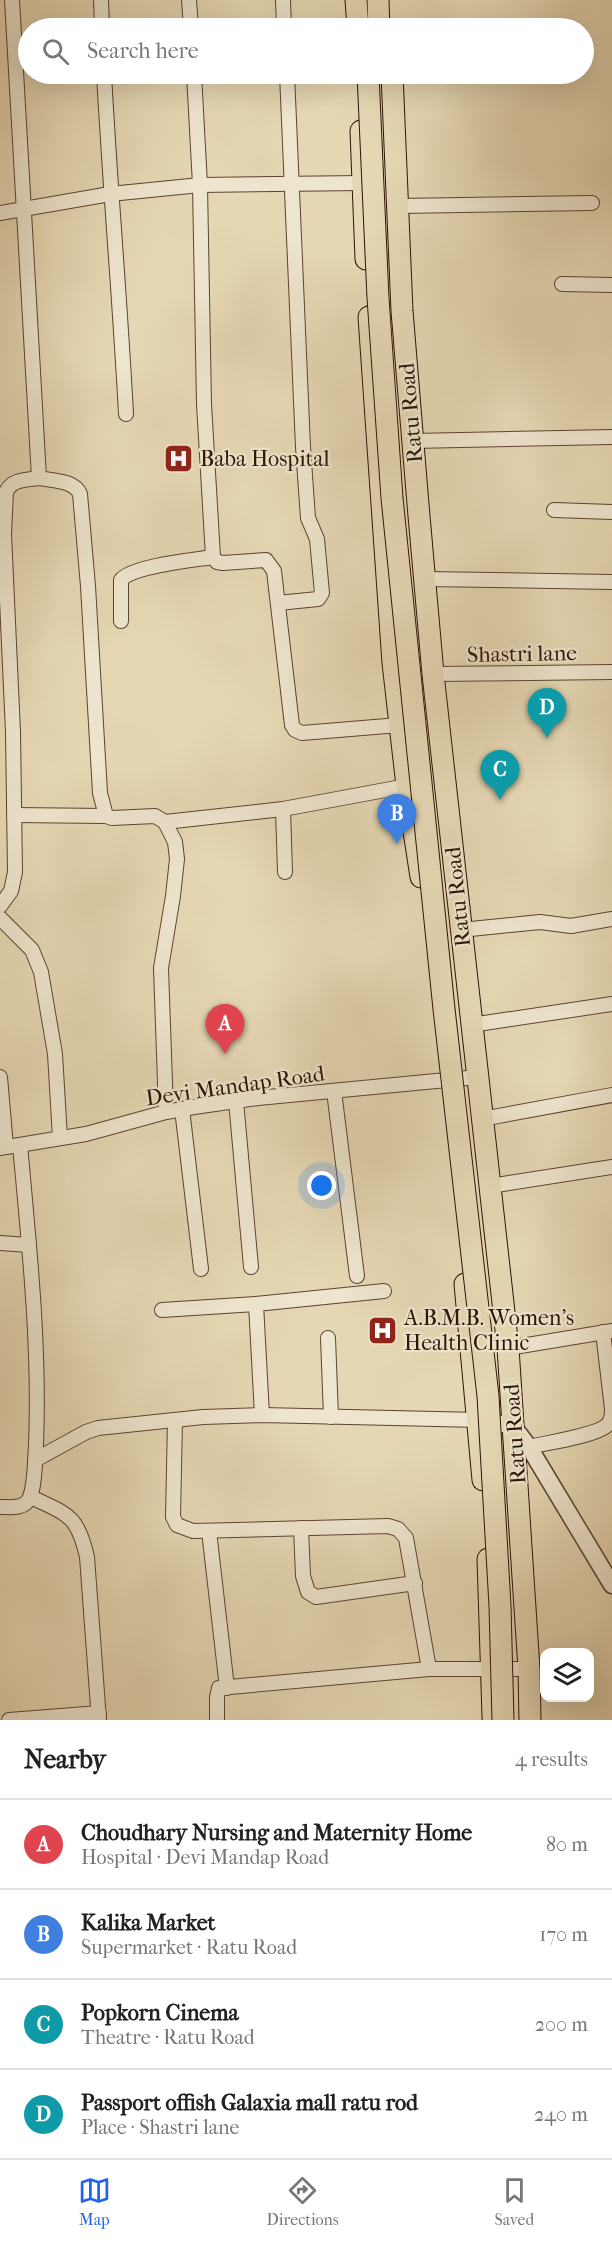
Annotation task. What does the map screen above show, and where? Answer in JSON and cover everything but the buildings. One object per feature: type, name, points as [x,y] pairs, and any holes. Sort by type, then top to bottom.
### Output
[{"type":"main road","points":[[356,0],[357,18]]},
{"type":"main road","points":[[364,0],[365,18]]},
{"type":"main road","points":[[378,0],[379,18]]},
{"type":"main road","points":[[390,0],[390,18]]},
{"type":"main road","name":"Ratu Road","points":[[359,84],[362,183],[374,406],[399,725],[421,875],[478,1420],[488,1555],[493,1720]]},
{"type":"main road","points":[[368,84],[378,298],[392,498],[444,1009],[488,1396],[500,1606],[503,1720]]},
{"type":"main road","points":[[381,84],[405,496],[457,1007],[501,1395],[514,1606],[517,1720]]},
{"type":"main road","name":"Ratu Road","points":[[392,84],[402,310],[412,441],[433,674],[508,1348],[529,1668],[530,1720]]},
{"type":"street","points":[[12,0],[22,210],[39,478]]},
{"type":"street","points":[[100,0],[101,18]]},
{"type":"street","points":[[189,0],[190,18]]},
{"type":"street","points":[[283,0],[284,18]]},
{"type":"street","points":[[105,84],[126,414]]},
{"type":"street","points":[[195,84],[200,184],[204,404],[213,557],[217,562],[223,563],[266,560],[274,572],[292,724],[295,730],[302,734],[399,725]]},
{"type":"street","points":[[278,603],[313,601],[318,599],[322,593],[317,538],[308,518],[304,469],[287,84]]},
{"type":"street","points":[[0,213],[111,195],[200,184],[362,183]]},
{"type":"street","points":[[398,206],[592,203]]},
{"type":"street","points":[[561,284],[612,285]]},
{"type":"street","points":[[412,441],[612,437]]},
{"type":"street","points":[[0,906],[11,891],[15,872],[9,812],[2,534],[8,487],[18,481],[39,478],[72,484],[80,494],[88,586],[100,793],[106,816]]},
{"type":"street","points":[[554,510],[612,512]]},
{"type":"street","points":[[121,621],[121,580],[125,575],[155,567],[213,557]]},
{"type":"street","points":[[424,579],[612,582]]},
{"type":"street","name":"Shastri lane","points":[[433,674],[612,672]]},
{"type":"street","points":[[165,822],[283,809],[407,786]]},
{"type":"street","points":[[283,809],[285,872]]},
{"type":"street","points":[[9,812],[112,818],[155,816],[165,822],[175,842],[177,859],[161,968],[166,1112]]},
{"type":"street","points":[[0,918],[32,950],[41,972],[55,1054],[60,1138]]},
{"type":"street","points":[[461,930],[540,922],[571,926],[612,920]]},
{"type":"street","points":[[471,1025],[612,1004]]},
{"type":"street","points":[[0,1077],[3,1148]]},
{"type":"street","name":"Devi Mandap Road","points":[[3,1148],[86,1134],[182,1109],[236,1101],[478,1077]]},
{"type":"street","points":[[334,1091],[357,1276]]},
{"type":"street","points":[[482,1119],[612,1095]]},
{"type":"street","points":[[236,1101],[251,1267]]},
{"type":"street","points":[[182,1109],[201,1269]]},
{"type":"street","points":[[0,1507],[17,1507],[26,1503],[30,1497],[35,1460],[34,1299],[20,1145]]},
{"type":"street","points":[[490,1186],[612,1167]]},
{"type":"street","points":[[0,1244],[29,1245]]},
{"type":"street","points":[[162,1310],[256,1304],[384,1291]]},
{"type":"street","points":[[256,1304],[262,1415]]},
{"type":"street","points":[[508,1348],[608,1332],[612,1409],[608,1425],[590,1432],[529,1447]]},
{"type":"street","points":[[328,1338],[331,1417]]},
{"type":"street","points":[[35,1460],[86,1432],[98,1428],[175,1420],[262,1415],[478,1420],[513,1426],[529,1447],[607,1569],[612,1585]]},
{"type":"street","points":[[175,1420],[173,1517],[182,1529],[209,1531],[388,1526],[398,1529],[406,1538],[429,1669]]},
{"type":"street","points":[[9,1720],[99,1716],[87,1557],[83,1542],[75,1522],[67,1514],[30,1497]]},
{"type":"street","points":[[301,1528],[303,1576],[308,1592],[316,1597],[415,1583]]},
{"type":"street","points":[[209,1531],[226,1688]]},
{"type":"street","points":[[217,1720],[219,1688],[429,1669],[529,1668]]},
{"type":"place","name":"Baba Hospital","points":[[179,458]]},
{"type":"place","name":"Passport offish Galaxia mall ratu rod","points":[[547,738]]},
{"type":"place","name":"Popkorn Cinema","points":[[500,800]]},
{"type":"place","name":"Kalika Market","points":[[397,844]]},
{"type":"place","name":"Choudhary Nursing and Maternity Home","points":[[225,1054]]},
{"type":"place","name":"A.B.M.B. Women's Health Clinic","points":[[383,1330]]}]
